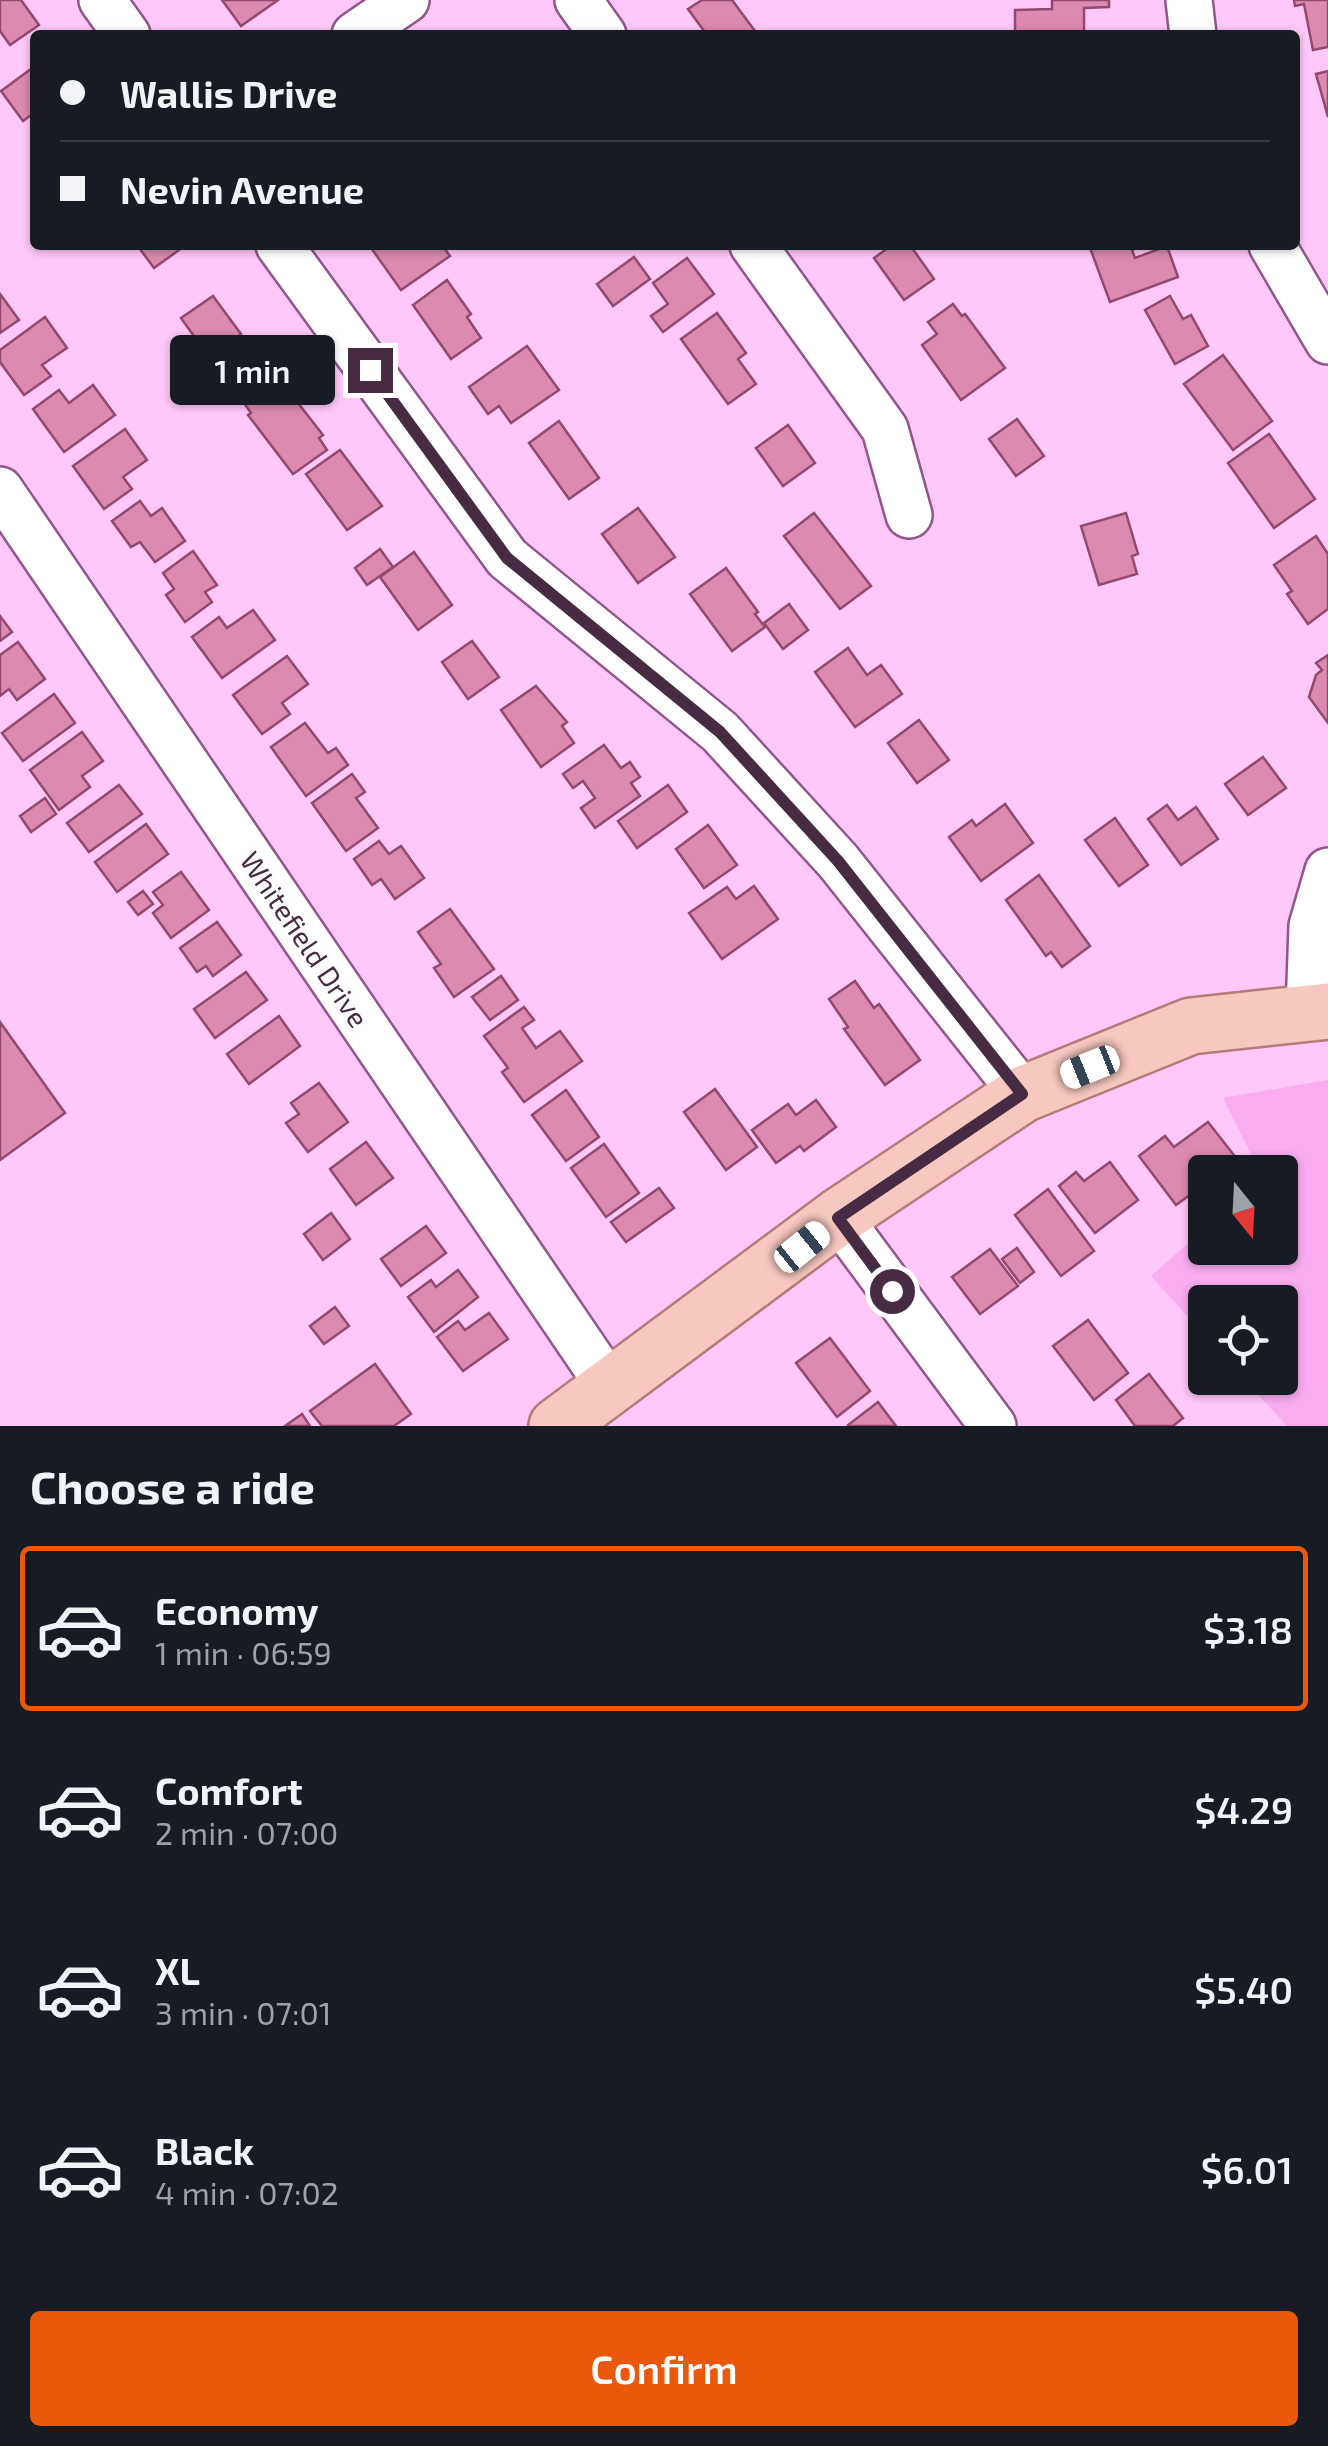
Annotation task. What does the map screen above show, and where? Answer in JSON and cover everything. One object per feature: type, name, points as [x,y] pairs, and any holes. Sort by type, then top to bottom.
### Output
[{"type":"main road","points":[[557,1426],[838,1218],[1022,1094],[1191,1026],[1318,1011]]},
{"type":"street","points":[[102,0],[123,30]]},
{"type":"street","points":[[363,30],[406,0]]},
{"type":"street","points":[[578,0],[599,30]]},
{"type":"street","points":[[1190,0],[1193,30]]},
{"type":"street","points":[[282,250],[507,558],[720,732],[838,861],[1022,1094]]},
{"type":"street","points":[[757,250],[885,428],[909,515]]},
{"type":"street","points":[[1275,250],[1328,341]]},
{"type":"street","name":"Whitefield Drive","points":[[0,490],[610,1387]]},
{"type":"street","points":[[1318,1011],[1312,926],[1328,871]]},
{"type":"street","points":[[838,1218],[994,1426]]},
{"type":"shaded area","points":[[1328,1080],[1328,1426],[1287,1426],[1259,1395],[1298,1395],[1298,1285],[1188,1285],[1188,1317],[1151,1276],[1188,1243],[1188,1265],[1298,1265],[1298,1155],[1252,1155],[1223,1098]]},
{"type":"building","points":[[0,0],[21,0],[39,25],[10,45],[0,31]]},
{"type":"building","points":[[222,0],[278,0],[241,26]]},
{"type":"building","points":[[702,0],[732,0],[754,30],[703,30],[688,9]]},
{"type":"building","points":[[1052,0],[1109,0],[1109,7],[1084,8],[1084,30],[1015,30],[1015,10],[1052,9]]},
{"type":"building","points":[[1294,0],[1328,0],[1328,47],[1313,50],[1304,4],[1295,6]]},
{"type":"building","points":[[30,70],[30,116],[23,121],[1,91]]},
{"type":"building","points":[[1328,71],[1328,117],[1316,74]]},
{"type":"building","points":[[141,250],[179,250],[154,268]]},
{"type":"building","points":[[373,250],[446,250],[450,256],[401,290]]},
{"type":"building","points":[[885,250],[914,250],[934,279],[904,300],[874,258]]},
{"type":"building","points":[[1091,250],[1132,250],[1135,258],[1168,250],[1178,277],[1110,302]]},
{"type":"building","points":[[634,257],[650,279],[613,306],[597,284]]},
{"type":"building","points":[[687,258],[714,294],[663,332],[651,316],[668,304],[653,283]]},
{"type":"building","points":[[447,280],[471,314],[467,317],[481,338],[451,359],[413,305]]},
{"type":"building","points":[[0,294],[19,320],[0,333]]},
{"type":"building","points":[[213,296],[241,334],[209,357],[181,318]]},
{"type":"building","points":[[1170,296],[1183,319],[1191,315],[1208,346],[1175,364],[1145,310]]},
{"type":"building","points":[[953,304],[962,316],[965,314],[1005,368],[961,400],[922,345],[937,334],[928,322]]},
{"type":"building","points":[[717,313],[746,353],[738,359],[756,384],[728,404],[681,339]]},
{"type":"building","points":[[45,317],[67,348],[42,365],[51,376],[24,395],[0,362],[0,350]]},
{"type":"building","points":[[238,345],[257,372],[230,392],[211,365]]},
{"type":"building","points":[[527,346],[559,390],[511,423],[499,406],[488,414],[469,387]]},
{"type":"building","points":[[1223,355],[1272,421],[1233,450],[1184,384]]},
{"type":"building","points":[[273,371],[323,435],[319,438],[327,450],[293,474],[248,415],[251,413],[239,396]]},
{"type":"building","points":[[93,385],[115,415],[64,452],[33,409],[59,390],[69,403]]},
{"type":"building","points":[[1017,419],[1044,456],[1016,476],[989,439]]},
{"type":"building","points":[[559,421],[599,478],[569,499],[529,443]]},
{"type":"building","points":[[788,425],[815,463],[783,486],[756,448]]},
{"type":"building","points":[[125,429],[147,460],[123,477],[132,489],[104,509],[73,466]]},
{"type":"building","points":[[1269,434],[1315,499],[1274,528],[1228,463]]},
{"type":"building","points":[[340,450],[382,506],[347,530],[306,474]]},
{"type":"building","points":[[140,501],[151,516],[162,508],[185,541],[155,562],[140,542],[131,547],[112,521]]},
{"type":"building","points":[[638,508],[675,557],[638,583],[602,534]]},
{"type":"building","points":[[814,513],[871,586],[840,609],[784,536]]},
{"type":"building","points":[[1126,513],[1138,554],[1132,556],[1137,574],[1099,585],[1081,526]]},
{"type":"building","points":[[1316,536],[1328,554],[1328,609],[1308,624],[1287,594],[1292,591],[1274,565]]},
{"type":"building","points":[[380,549],[393,567],[367,585],[355,568]]},
{"type":"building","points":[[193,551],[217,585],[205,592],[212,602],[185,622],[166,595],[174,589],[163,573]]},
{"type":"building","points":[[414,552],[452,605],[418,630],[380,577]]},
{"type":"building","points":[[726,568],[765,627],[732,651],[690,594]]},
{"type":"building","points":[[789,604],[808,630],[783,649],[764,623]]},
{"type":"building","points":[[253,610],[275,640],[222,678],[192,637],[219,617],[227,628]]},
{"type":"building","points":[[0,616],[12,632],[0,641]]},
{"type":"building","points":[[472,641],[499,677],[468,699],[442,662]]},
{"type":"building","points":[[18,642],[45,679],[17,700],[9,689],[0,696],[0,655]]},
{"type":"building","points":[[848,648],[867,675],[881,665],[902,694],[855,727],[815,672]]},
{"type":"building","points":[[1328,655],[1328,723],[1309,697],[1316,675],[1322,670],[1316,663]]},
{"type":"building","points":[[287,656],[308,684],[282,703],[290,714],[262,734],[233,695]]},
{"type":"building","points":[[536,686],[567,722],[562,726],[574,743],[541,767],[501,710]]},
{"type":"building","points":[[54,694],[75,723],[23,761],[2,733]]},
{"type":"building","points":[[919,720],[949,760],[917,783],[888,743]]},
{"type":"building","points":[[305,723],[328,753],[336,748],[348,765],[306,796],[271,747]]},
{"type":"building","points":[[82,732],[103,761],[82,776],[90,787],[59,810],[30,770]]},
{"type":"building","points":[[604,745],[621,768],[630,762],[640,777],[631,783],[640,796],[595,828],[581,808],[595,798],[583,781],[573,788],[563,774]]},
{"type":"building","points":[[1263,757],[1286,788],[1248,815],[1225,784]]},
{"type":"building","points":[[352,774],[365,792],[356,798],[378,828],[346,851],[312,803]]},
{"type":"building","points":[[119,785],[142,814],[89,852],[67,823]]},
{"type":"building","points":[[668,785],[687,812],[637,848],[618,821]]},
{"type":"building","points":[[45,798],[56,814],[31,832],[20,816]]},
{"type":"building","points":[[1005,804],[1033,843],[981,881],[949,837],[972,820],[976,826]]},
{"type":"building","points":[[1167,805],[1178,820],[1196,807],[1218,839],[1181,865],[1148,819]]},
{"type":"building","points":[[1115,818],[1148,865],[1119,886],[1085,840]]},
{"type":"building","points":[[146,824],[168,854],[117,892],[95,862]]},
{"type":"building","points":[[708,825],[737,865],[704,888],[676,849]]},
{"type":"building","points":[[379,841],[389,854],[401,846],[424,878],[395,899],[381,879],[372,885],[354,859]]},
{"type":"building","points":[[181,872],[209,910],[171,938],[153,913],[163,905],[153,892]]},
{"type":"building","points":[[1039,875],[1090,946],[1062,967],[1051,952],[1046,956],[1006,900]]},
{"type":"building","points":[[754,886],[778,919],[722,959],[689,913],[727,887],[736,899]]},
{"type":"building","points":[[143,891],[153,904],[138,915],[128,902]]},
{"type":"building","points":[[450,909],[494,969],[454,997],[434,968],[441,964],[418,932]]},
{"type":"building","points":[[217,922],[241,955],[213,976],[206,966],[197,972],[180,948]]},
{"type":"building","points":[[246,972],[267,1000],[215,1038],[194,1009]]},
{"type":"building","points":[[501,976],[518,1000],[490,1020],[472,997]]},
{"type":"building","points":[[855,981],[874,1008],[879,1004],[920,1060],[885,1085],[844,1029],[848,1027],[829,999]]},
{"type":"building","points":[[524,1007],[534,1020],[522,1028],[536,1048],[560,1031],[582,1061],[524,1102],[502,1072],[508,1068],[484,1036]]},
{"type":"building","points":[[279,1016],[300,1046],[249,1084],[227,1054]]},
{"type":"building","points":[[0,1022],[65,1113],[0,1160]]},
{"type":"building","points":[[319,1083],[348,1122],[308,1152],[286,1123],[299,1114],[291,1103]]},
{"type":"building","points":[[715,1089],[757,1147],[726,1170],[684,1112]]},
{"type":"building","points":[[566,1090],[599,1137],[566,1161],[532,1115]]},
{"type":"building","points":[[816,1100],[836,1127],[804,1151],[800,1146],[776,1163],[752,1130],[788,1104],[796,1115]]},
{"type":"building","points":[[1208,1122],[1234,1155],[1188,1155],[1188,1196],[1176,1205],[1139,1156],[1165,1136],[1174,1147]]},
{"type":"building","points":[[366,1142],[393,1178],[356,1205],[330,1169]]},
{"type":"building","points":[[604,1144],[639,1193],[606,1217],[571,1168]]},
{"type":"building","points":[[1110,1162],[1138,1200],[1095,1233],[1059,1186],[1076,1172],[1084,1181]]},
{"type":"building","points":[[659,1188],[674,1208],[626,1242],[611,1222]]},
{"type":"building","points":[[1048,1189],[1094,1251],[1061,1276],[1015,1215]]},
{"type":"building","points":[[331,1213],[350,1239],[323,1260],[304,1234]]},
{"type":"building","points":[[426,1226],[446,1253],[401,1286],[381,1259]]},
{"type":"building","points":[[1017,1248],[1034,1272],[1020,1283],[1002,1259]]},
{"type":"building","points":[[990,1249],[1018,1286],[980,1314],[952,1277]]},
{"type":"building","points":[[458,1270],[478,1297],[434,1332],[408,1297],[431,1280],[436,1287]]},
{"type":"building","points":[[335,1307],[349,1326],[324,1344],[310,1326]]},
{"type":"building","points":[[489,1313],[508,1339],[463,1371],[437,1337],[458,1321],[465,1330]]},
{"type":"building","points":[[1088,1320],[1128,1373],[1094,1400],[1053,1346]]},
{"type":"building","points":[[830,1338],[870,1391],[837,1417],[796,1363]]},
{"type":"building","points":[[375,1364],[411,1414],[394,1426],[322,1426],[310,1411]]},
{"type":"building","points":[[1149,1374],[1183,1418],[1173,1426],[1135,1426],[1116,1400]]},
{"type":"building","points":[[878,1402],[896,1426],[848,1426],[848,1425]]},
{"type":"building","points":[[302,1414],[310,1426],[285,1426]]},
{"type":"route","points":[[370,370],[507,558],[720,732],[838,861],[1022,1094],[838,1218],[892,1291]]}]
